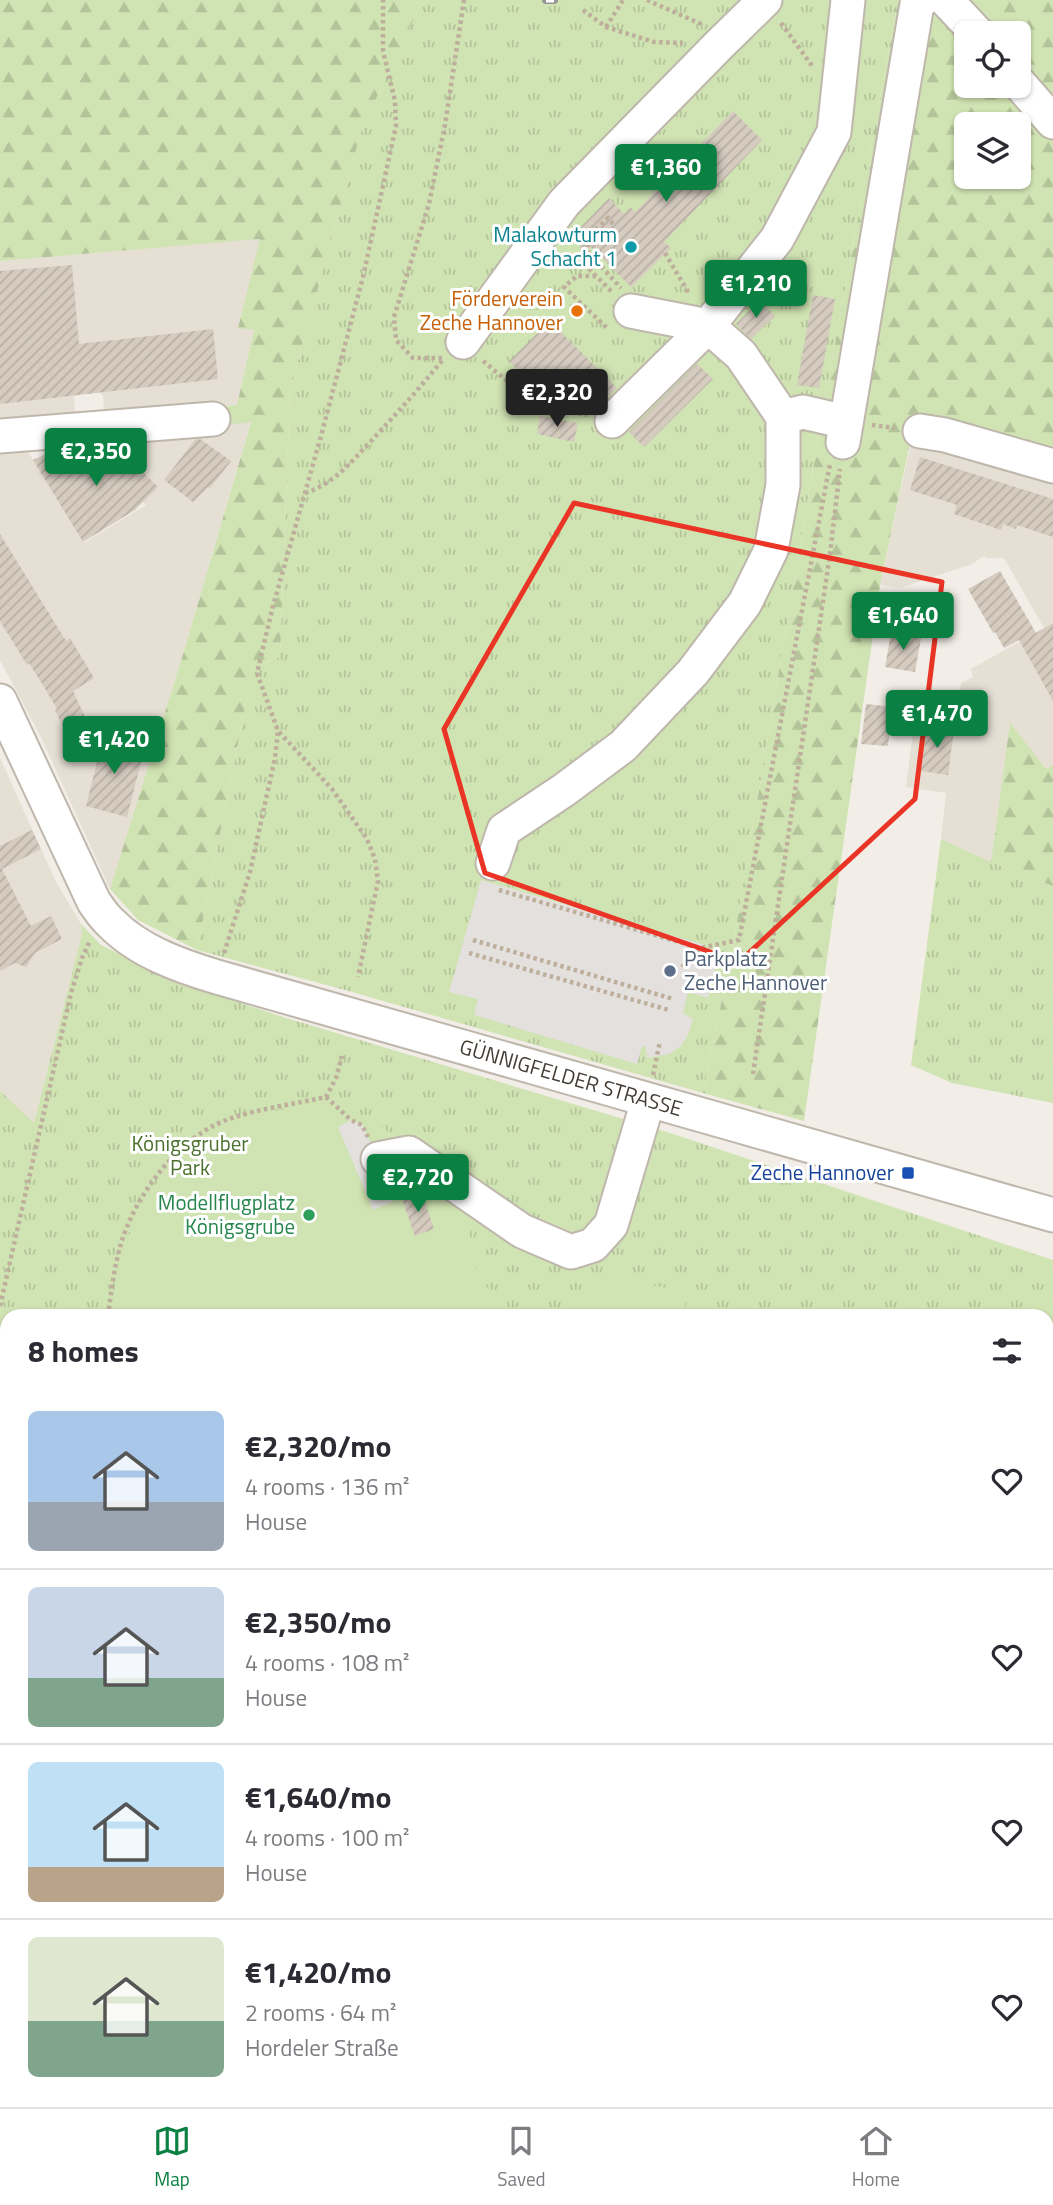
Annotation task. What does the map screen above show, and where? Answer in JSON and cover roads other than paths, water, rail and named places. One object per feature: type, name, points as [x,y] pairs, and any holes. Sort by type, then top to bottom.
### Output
[{"type":"street","points":[[612,421],[708,326],[776,239],[834,132],[848,0]]},
{"type":"street","points":[[783,417],[803,412],[852,430],[917,4],[922,0]]},
{"type":"street","points":[[946,0],[965,21]]},
{"type":"street","points":[[463,354],[564,203],[764,1]]},
{"type":"street","points":[[1031,96],[1053,122]]},
{"type":"street","points":[[490,875],[504,830],[565,790],[623,746],[693,671],[745,603],[771,550],[783,485],[783,417],[741,355],[708,326],[628,302]]},
{"type":"street","points":[[0,436],[213,419]]},
{"type":"street","points":[[920,431],[945,435],[1053,466]]},
{"type":"street","name":"GÜNNIGFELDER STRASSE","points":[[0,701],[94,902],[110,923],[132,940],[191,969],[1053,1215]]},
{"type":"street","points":[[378,1158],[409,1153],[522,1231],[571,1252],[593,1245],[611,1226],[648,1101]]},
{"type":"railway","points":[[546,0],[554,0]]},
{"type":"place","name":"Malakowturm Schacht 1","points":[[631,247]]},
{"type":"place","name":"Förderverein Zeche Hannover","points":[[577,311]]},
{"type":"place","name":"Parkplatz Zeche Hannover","points":[[670,971]]},
{"type":"place","name":"Zeche Hannover","points":[[908,1173]]},
{"type":"place","name":"Modellflugplatz Königsgrube","points":[[309,1215]]},
{"type":"park label","name":"Königsgruber Park","points":[[190,1156]]}]
